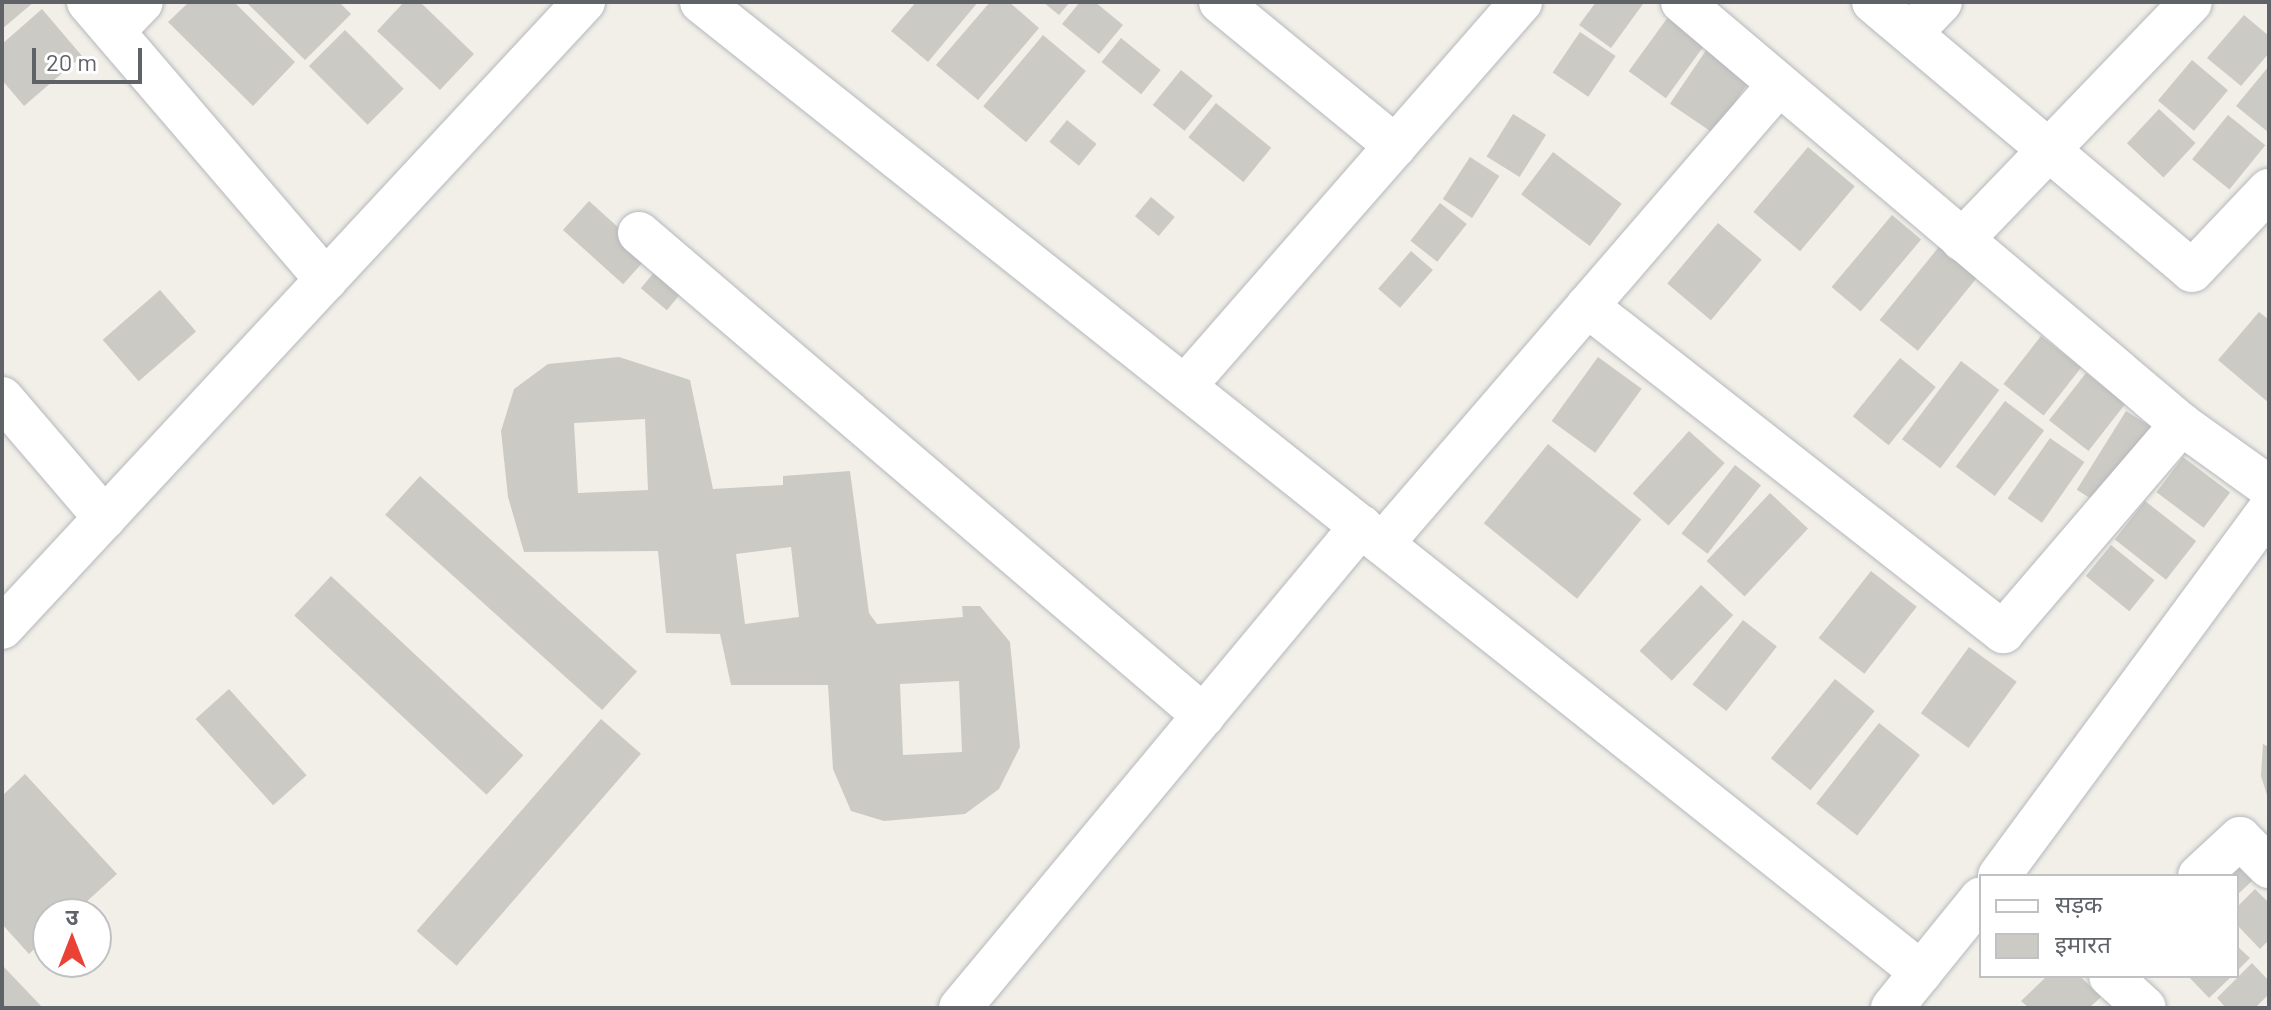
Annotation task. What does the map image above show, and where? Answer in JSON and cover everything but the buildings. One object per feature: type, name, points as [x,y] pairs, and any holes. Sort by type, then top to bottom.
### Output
[{"type":"street","points":[[2,628],[584,2]]},
{"type":"street","points":[[701,2],[1921,972]]},
{"type":"street","points":[[1220,2],[1395,146]]},
{"type":"street","points":[[1186,385],[1521,2]]},
{"type":"street","points":[[1682,2],[2181,424],[2269,487]]},
{"type":"street","points":[[1873,2],[2051,148],[2192,271],[2269,190]]},
{"type":"street","points":[[1911,33],[1941,2]]},
{"type":"street","points":[[1962,240],[2191,2]]},
{"type":"street","points":[[115,12],[326,280]]},
{"type":"street","points":[[960,1008],[1204,716],[1587,306],[1779,84]]},
{"type":"street","points":[[639,233],[1204,716]]},
{"type":"street","points":[[1587,306],[2003,632],[2181,424]]},
{"type":"street","points":[[2,398],[105,518]]},
{"type":"street","points":[[2000,874],[2269,510]]},
{"type":"street","points":[[2201,874],[2240,838],[2269,867]]},
{"type":"street","points":[[1892,1008],[1979,900]]},
{"type":"street","points":[[2112,978],[2145,1008]]}]
